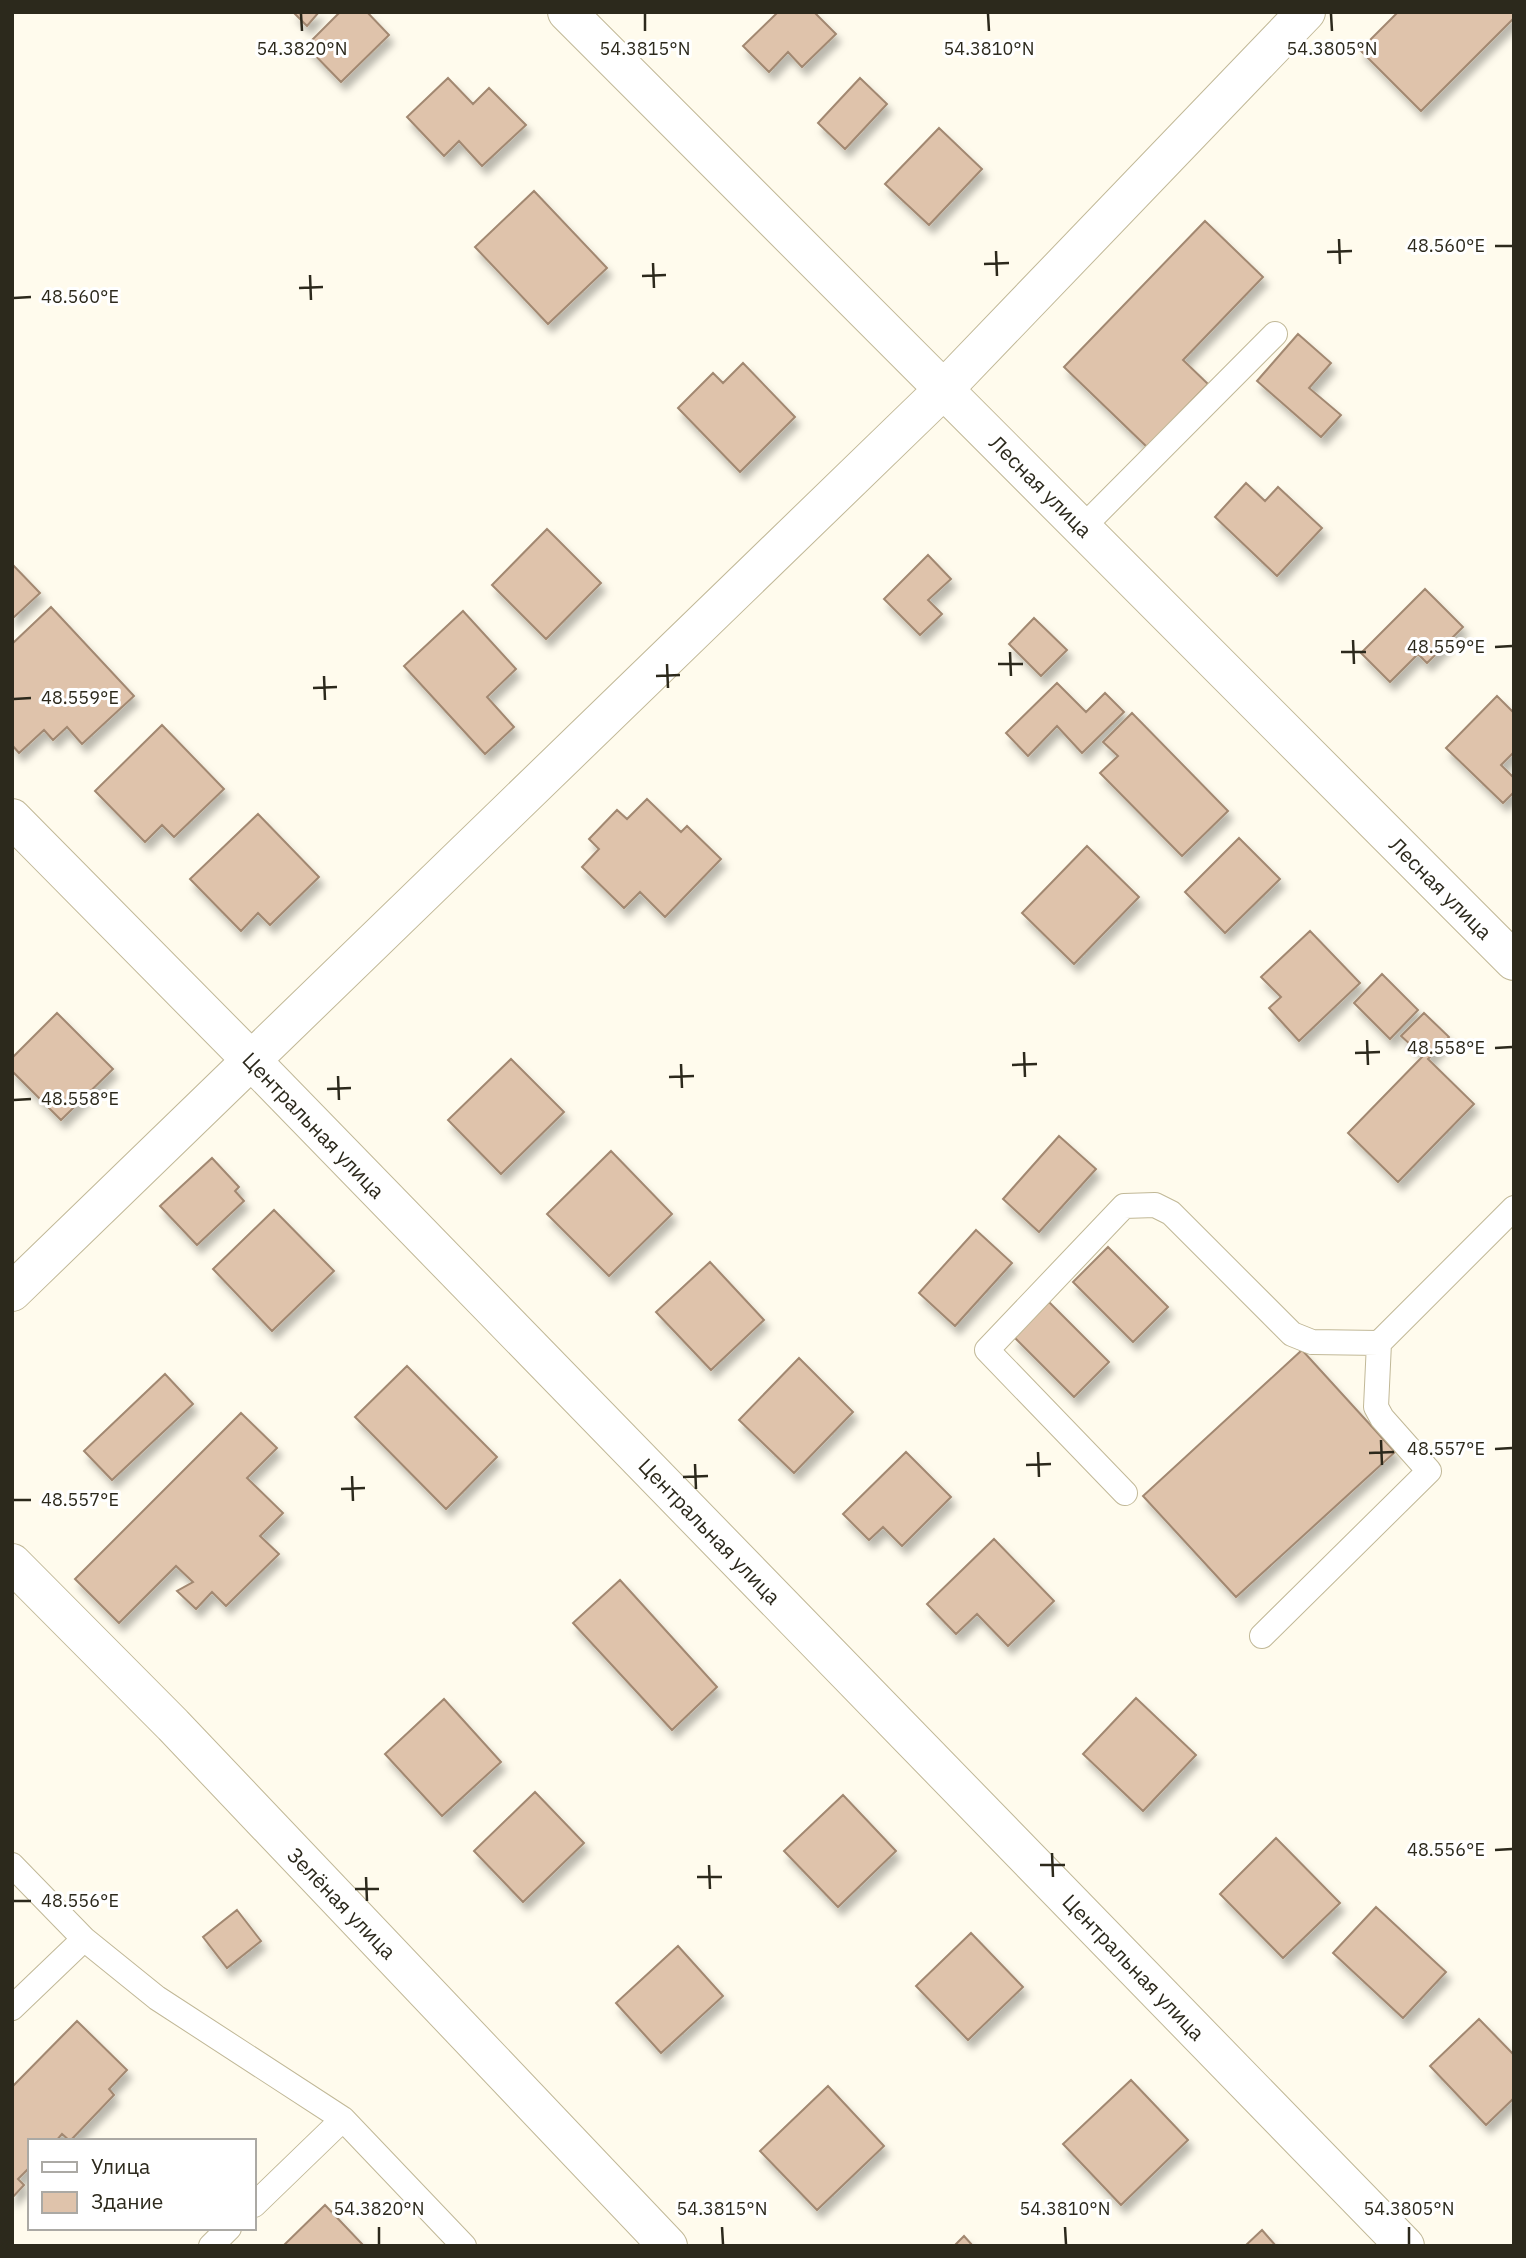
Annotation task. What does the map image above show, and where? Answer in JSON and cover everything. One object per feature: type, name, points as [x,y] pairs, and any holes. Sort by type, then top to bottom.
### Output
[{"type":"street","name":"Лесная улица","points":[[567,12],[1514,961]]},
{"type":"street","points":[[12,1292],[943,390],[1306,12]]},
{"type":"street","name":"Центральная улица","points":[[12,818],[1405,2246]]},
{"type":"street","name":"Зелёная улица","points":[[12,1563],[173,1725],[668,2246]]},
{"type":"lane","points":[[1083,527],[1275,334]]},
{"type":"lane","points":[[1125,1493],[987,1350],[1124,1206],[1155,1205],[1171,1213],[1292,1334],[1312,1342],[1379,1343]]},
{"type":"lane","points":[[1262,1636],[1429,1471],[1382,1418],[1376,1407],[1379,1343],[1514,1208]]},
{"type":"lane","points":[[12,1866],[83,1939],[157,1998],[342,2119],[464,2246]]},
{"type":"lane","points":[[12,2008],[83,1939]]},
{"type":"lane","points":[[256,2203],[342,2119]]},
{"type":"lane","points":[[211,2246],[227,2230]]},
{"type":"building","points":[[293,12],[319,12],[307,26]]},
{"type":"building","points":[[340,12],[367,12],[389,35],[341,82],[306,46]]},
{"type":"building","points":[[778,12],[814,12],[836,34],[802,67],[788,52],[769,72],[743,46]]},
{"type":"building","points":[[1398,12],[1514,12],[1514,18],[1421,111],[1360,50]]},
{"type":"building","points":[[448,78],[473,104],[489,88],[526,125],[482,166],[459,141],[444,156],[407,117]]},
{"type":"building","points":[[860,78],[887,104],[845,149],[818,123]]},
{"type":"building","points":[[939,128],[982,169],[929,225],[885,184]]},
{"type":"building","points":[[534,191],[607,268],[548,324],[475,247]]},
{"type":"building","points":[[1205,221],[1263,277],[1183,360],[1208,384],[1147,447],[1064,367]]},
{"type":"building","points":[[1298,334],[1331,363],[1309,388],[1341,415],[1321,437],[1257,381]]},
{"type":"building","points":[[743,363],[795,417],[740,472],[678,408],[713,373],[723,383]]},
{"type":"building","points":[[1246,483],[1265,501],[1278,487],[1322,528],[1277,576],[1215,517]]},
{"type":"building","points":[[547,529],[601,583],[546,639],[492,585]]},
{"type":"building","points":[[928,555],[951,579],[928,600],[942,614],[920,635],[884,599]]},
{"type":"building","points":[[12,564],[40,593],[12,619]]},
{"type":"building","points":[[1425,589],[1463,627],[1427,663],[1418,654],[1390,682],[1361,653]]},
{"type":"building","points":[[51,607],[134,696],[82,744],[67,727],[53,740],[44,730],[19,753],[12,745],[12,644]]},
{"type":"building","points":[[463,611],[516,669],[487,697],[514,727],[485,754],[404,666]]},
{"type":"building","points":[[1034,618],[1067,650],[1041,676],[1009,644]]},
{"type":"building","points":[[1057,683],[1086,712],[1105,693],[1124,712],[1082,753],[1057,726],[1028,756],[1006,733]]},
{"type":"building","points":[[1497,696],[1514,713],[1514,752],[1501,765],[1514,778],[1514,792],[1503,803],[1446,748]]},
{"type":"building","points":[[1132,713],[1228,811],[1182,856],[1100,773],[1118,756],[1103,742]]},
{"type":"building","points":[[162,725],[224,789],[174,837],[162,825],[145,842],[95,791]]},
{"type":"building","points":[[647,799],[681,832],[687,826],[721,859],[665,917],[640,892],[624,908],[582,867],[599,849],[589,839],[617,810],[627,819]]},
{"type":"building","points":[[258,814],[319,877],[270,925],[258,913],[241,931],[190,879]]},
{"type":"building","points":[[1239,838],[1280,879],[1225,933],[1185,892]]},
{"type":"building","points":[[1087,846],[1139,897],[1074,964],[1022,913]]},
{"type":"building","points":[[1310,931],[1360,983],[1299,1041],[1269,1008],[1281,997],[1261,977]]},
{"type":"building","points":[[1382,974],[1418,1010],[1390,1039],[1354,1003]]},
{"type":"building","points":[[57,1013],[113,1069],[61,1120],[12,1071],[12,1058]]},
{"type":"building","points":[[1424,1013],[1449,1037],[1428,1059],[1474,1104],[1398,1182],[1348,1133],[1423,1056],[1401,1036]]},
{"type":"building","points":[[511,1059],[564,1112],[501,1174],[448,1120]]},
{"type":"building","points":[[1059,1136],[1096,1169],[1039,1232],[1003,1199]]},
{"type":"building","points":[[611,1151],[672,1214],[609,1276],[547,1214]]},
{"type":"building","points":[[212,1158],[239,1187],[235,1191],[244,1201],[197,1245],[160,1206]]},
{"type":"building","points":[[274,1210],[334,1271],[272,1331],[213,1269]]},
{"type":"building","points":[[976,1230],[1012,1263],[955,1326],[919,1293]]},
{"type":"building","points":[[1108,1247],[1168,1307],[1133,1342],[1073,1282]]},
{"type":"building","points":[[710,1262],[764,1320],[711,1370],[656,1312]]},
{"type":"building","points":[[1049,1302],[1109,1362],[1074,1397],[1014,1337]]},
{"type":"building","points":[[1302,1350],[1395,1452],[1236,1597],[1143,1496]]},
{"type":"building","points":[[799,1358],[853,1412],[794,1473],[739,1420]]},
{"type":"building","points":[[407,1366],[497,1457],[446,1509],[355,1417]]},
{"type":"building","points":[[165,1374],[193,1404],[112,1480],[84,1451]]},
{"type":"building","points":[[241,1413],[277,1448],[247,1478],[283,1513],[260,1536],[279,1554],[226,1606],[212,1592],[196,1609],[177,1591],[193,1582],[176,1566],[119,1623],[75,1579]]},
{"type":"building","points":[[906,1452],[951,1497],[902,1546],[883,1527],[869,1540],[843,1514]]},
{"type":"building","points":[[994,1539],[1054,1601],[1008,1646],[977,1614],[956,1634],[927,1604]]},
{"type":"building","points":[[620,1580],[717,1687],[672,1730],[573,1623]]},
{"type":"building","points":[[1136,1698],[1196,1755],[1143,1811],[1083,1754]]},
{"type":"building","points":[[444,1699],[501,1762],[442,1816],[385,1754]]},
{"type":"building","points":[[535,1792],[584,1843],[523,1902],[474,1851]]},
{"type":"building","points":[[843,1795],[896,1851],[838,1907],[784,1851]]},
{"type":"building","points":[[1276,1838],[1340,1903],[1283,1958],[1220,1894]]},
{"type":"building","points":[[1376,1907],[1446,1972],[1403,2018],[1333,1953]]},
{"type":"building","points":[[237,1910],[261,1941],[227,1968],[203,1937]]},
{"type":"building","points":[[971,1933],[1023,1987],[968,2040],[916,1986]]},
{"type":"building","points":[[678,1946],[723,1996],[661,2053],[616,2003]]},
{"type":"building","points":[[1479,2019],[1514,2055],[1514,2098],[1486,2125],[1430,2066]]},
{"type":"building","points":[[77,2021],[127,2070],[109,2089],[114,2095],[72,2139],[62,2134],[58,2139],[28,2139],[28,2169],[18,2179],[24,2185],[12,2198],[12,2087]]},
{"type":"building","points":[[1131,2080],[1188,2140],[1121,2205],[1063,2144]]},
{"type":"building","points":[[828,2086],[884,2146],[817,2210],[760,2151]]},
{"type":"building","points":[[325,2205],[364,2246],[283,2246]]},
{"type":"building","points":[[1262,2230],[1276,2246],[1245,2246]]},
{"type":"building","points":[[964,2236],[973,2246],[954,2246]]}]
